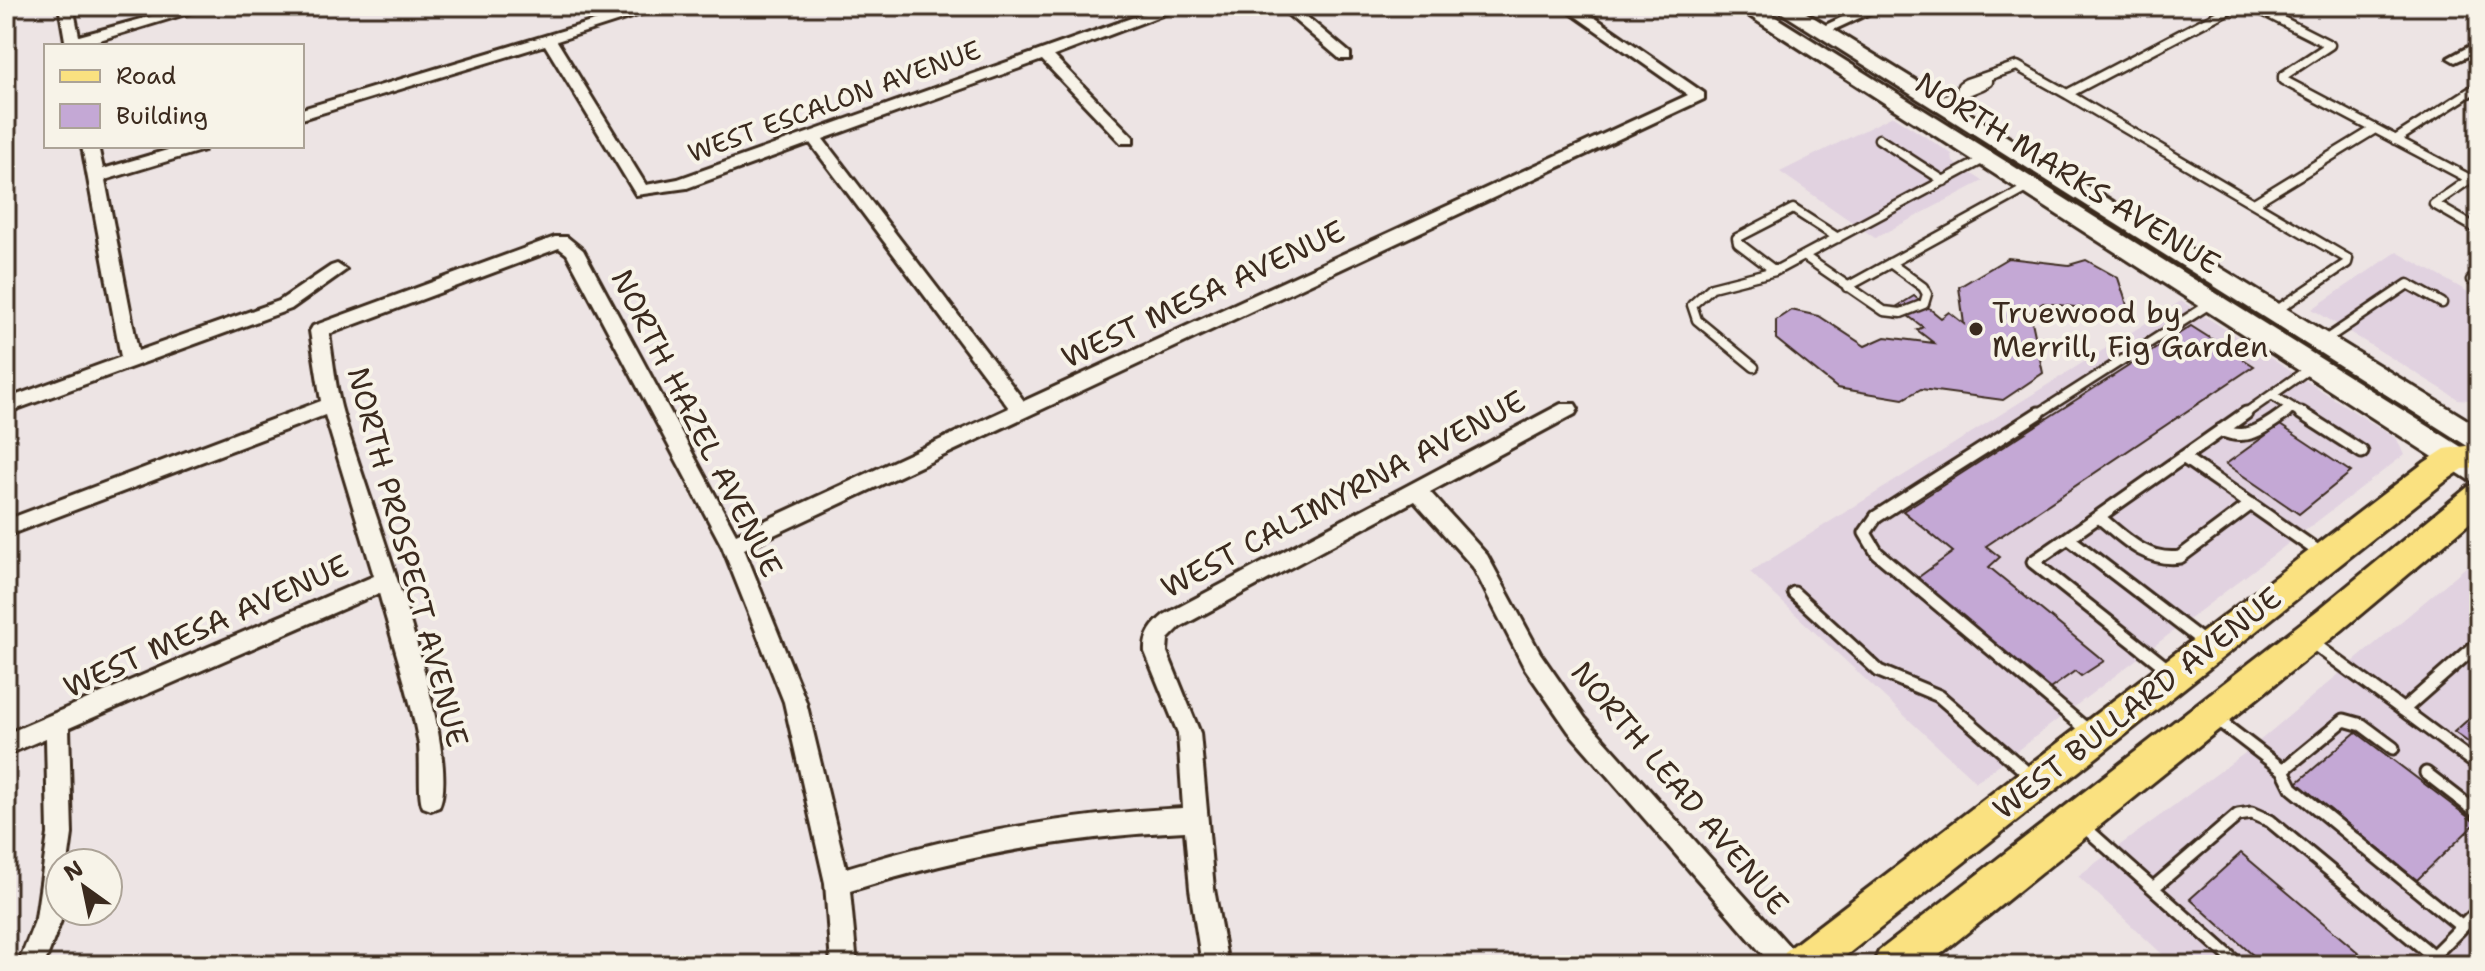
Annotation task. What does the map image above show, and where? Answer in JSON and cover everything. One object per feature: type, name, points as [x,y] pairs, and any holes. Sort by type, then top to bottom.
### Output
[{"type":"main road","name":"NORTH MARKS AVENUE","points":[[1744,6],[2213,302],[2318,354],[2473,457]]},
{"type":"main road","points":[[1762,6],[1798,27],[1822,30]]},
{"type":"main road","name":"NORTH MARKS AVENUE","points":[[1781,6],[2274,312],[2318,354]]},
{"type":"main road","points":[[1984,159],[2036,177],[2148,244],[2177,252]]},
{"type":"main road","name":"WEST BULLARD AVENUE","points":[[1801,965],[2326,556],[2473,457]]},
{"type":"main road","name":"WEST BULLARD AVENUE","points":[[1907,961],[2087,812],[2208,702],[2306,638],[2479,496]]},
{"type":"main road","points":[[2208,702],[2230,666],[2210,646]]},
{"type":"street","points":[[66,6],[73,44],[205,6]]},
{"type":"street","points":[[304,113],[659,6]]},
{"type":"street","name":"WEST ESCALON AVENUE","points":[[549,40],[642,191],[681,184],[1179,6]]},
{"type":"street","points":[[1285,6],[1345,56]]},
{"type":"street","name":"WEST MESA AVENUE","points":[[732,545],[1699,96],[1568,6]]},
{"type":"street","points":[[1822,30],[1878,6]]},
{"type":"street","points":[[2455,58],[2479,45]]},
{"type":"street","points":[[1044,54],[1127,140]]},
{"type":"street","points":[[813,136],[1021,411]]},
{"type":"street","points":[[90,148],[131,362]]},
{"type":"street","points":[[95,177],[191,148]]},
{"type":"street","name":"NORTH HAZEL AVENUE","points":[[319,331],[561,241],[574,250],[732,545],[795,702],[837,883],[844,965]]},
{"type":"street","points":[[6,406],[285,305],[337,270]]},
{"type":"street","name":"NORTH PROSPECT AVENUE","points":[[319,331],[331,405],[386,580],[430,739],[434,774],[431,799]]},
{"type":"street","points":[[6,528],[331,405]]},
{"type":"street","name":"WEST CALIMYRNA AVENUE","points":[[1197,819],[1189,733],[1155,641],[1161,630],[1172,621],[1568,409]]},
{"type":"street","name":"NORTH LEAD AVENUE","points":[[1418,492],[1480,561],[1532,660],[1577,725],[1789,965]]},
{"type":"street","name":"WEST MESA AVENUE","points":[[6,745],[386,580]]},
{"type":"street","points":[[31,965],[49,918],[60,834],[57,724]]},
{"type":"street","points":[[837,883],[922,857],[1010,836],[1088,825],[1197,819],[1202,889],[1215,965]]},
{"type":"lane","points":[[2067,94],[2235,6]]},
{"type":"lane","points":[[2253,6],[2330,45],[2283,76],[2283,80],[2466,177],[2467,181],[2434,204],[2479,230]]},
{"type":"lane","points":[[1939,103],[1979,87],[1988,82],[1988,78],[2017,66],[2348,259],[2347,263],[2274,312]]},
{"type":"lane","points":[[2395,140],[2479,86]]},
{"type":"lane","points":[[2254,203],[2375,129]]},
{"type":"lane","points":[[1879,139],[1944,181]]},
{"type":"lane","points":[[1754,367],[1697,320],[1692,305],[1712,287],[1775,271],[1984,159]]},
{"type":"lane","points":[[1847,287],[2029,187]]},
{"type":"lane","points":[[1775,271],[1738,243],[1737,238],[1793,209],[1838,238]]},
{"type":"lane","points":[[1804,256],[1890,314],[1906,314],[1924,304],[1927,294],[1923,287],[1890,263]]},
{"type":"lane","points":[[2174,674],[2033,562],[2272,395],[2318,354],[2408,284],[2442,303]]},
{"type":"lane","points":[[2095,736],[1877,553],[1865,533],[1876,517],[2213,302]]},
{"type":"lane","points":[[2272,395],[2362,452]]},
{"type":"lane","points":[[2221,430],[2233,437],[2247,437],[2292,408]]},
{"type":"lane","points":[[2183,457],[2326,556]]},
{"type":"lane","points":[[2099,517],[2146,552],[2169,561],[2180,557],[2251,504]]},
{"type":"lane","points":[[2068,538],[2210,646]]},
{"type":"lane","points":[[1794,593],[1879,671],[1939,696],[2037,781]]},
{"type":"lane","points":[[2306,638],[2479,766]]},
{"type":"lane","points":[[2403,710],[2479,643]]},
{"type":"lane","points":[[2208,702],[2283,770],[2292,788],[2462,927]]},
{"type":"lane","points":[[2283,770],[2344,720],[2362,725],[2393,748]]},
{"type":"lane","points":[[2426,773],[2479,814]]},
{"type":"lane","points":[[2087,812],[2153,888],[2239,965]]},
{"type":"lane","points":[[2153,888],[2238,815],[2252,813],[2270,821],[2438,961],[2462,927],[2479,910]]},
{"type":"shaded area","points":[[1893,116],[1952,154],[1953,162],[1983,181],[1875,238],[1780,172]]},
{"type":"shaded area","points":[[2397,252],[2479,298],[2479,401],[2458,399],[2312,309]]},
{"type":"shaded area","points":[[2181,301],[2397,439],[2404,455],[1976,782],[1750,572]]},
{"type":"shaded area","points":[[2479,556],[2479,965],[2174,965],[2078,876],[2245,753]]},
{"type":"building","name":"Truewood by Merrill, Fig Garden","points":[[2008,258],[2069,265],[2086,260],[2118,278],[2128,308],[2108,323],[2082,308],[2043,303],[2030,312],[2043,373],[2003,400],[1921,389],[1903,399],[1837,388],[1776,339],[1776,320],[1791,310],[1819,316],[1865,346],[1885,337],[1934,343],[1917,330],[1923,327],[1896,307],[1914,296],[1941,318],[1949,312],[1964,324],[1959,287]]},
{"type":"building","points":[[2191,326],[2254,366],[1986,546],[2000,557],[1989,567],[2104,661],[2081,676],[2075,671],[2047,691],[1916,579],[1953,552],[1903,511]]},
{"type":"building","points":[[2280,425],[2351,472],[2299,514],[2226,464]]},
{"type":"building","points":[[2479,710],[2479,750],[2454,732]]},
{"type":"building","points":[[2356,732],[2476,823],[2417,880],[2297,783]]},
{"type":"building","points":[[2241,853],[2373,965],[2264,965],[2190,899]]},
{"type":"place","name":"Truewood by Merrill, Fig Garden","points":[[1976,329]]}]
